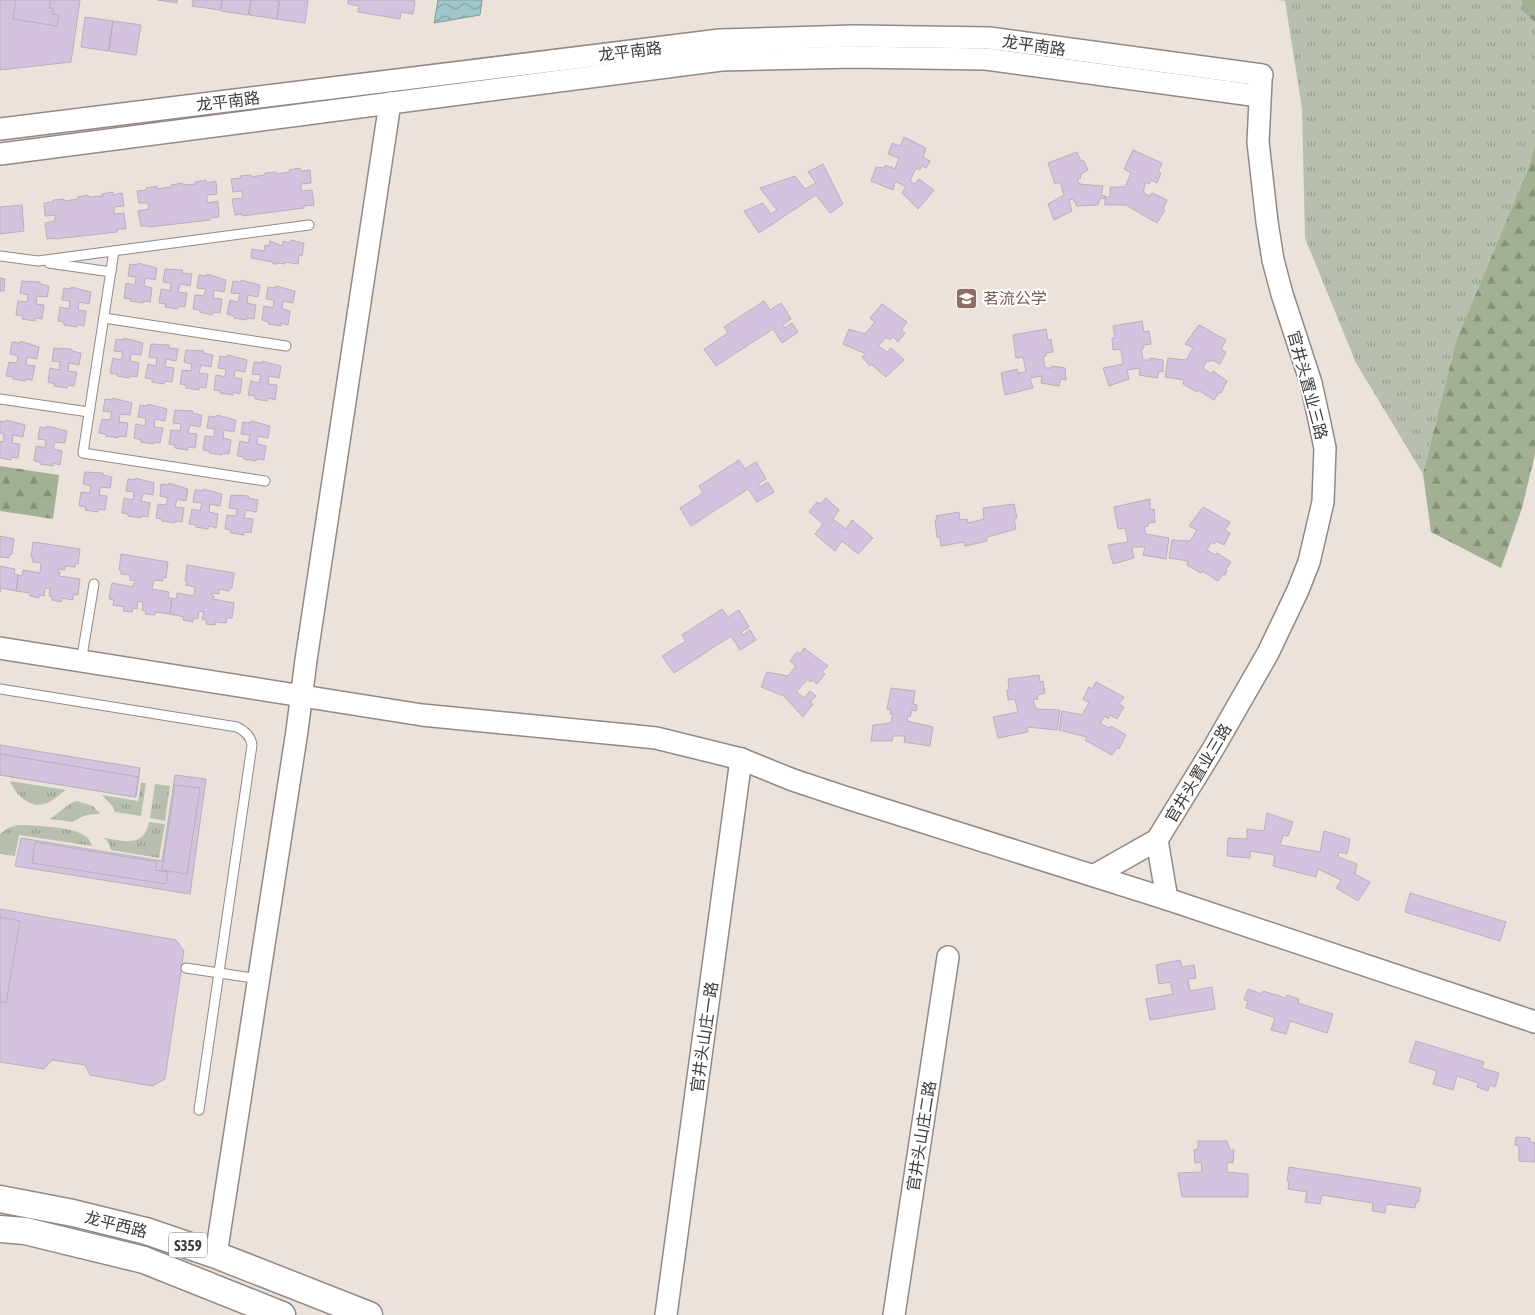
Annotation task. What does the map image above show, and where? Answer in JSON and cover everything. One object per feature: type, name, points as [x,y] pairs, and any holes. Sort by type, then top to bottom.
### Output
[{"type":"main road","name":"龙平西路","points":[[0,1199],[74,1213],[146,1231],[216,1255],[369,1315]]},
{"type":"main road","name":"龙平西路","points":[[0,1228],[25,1231],[144,1260],[282,1315]]},
{"type":"street","name":"龙平南路","points":[[0,129],[720,40],[854,36],[989,38],[1261,77]]},
{"type":"street","name":"龙平南路","points":[[0,154],[721,60],[854,57],[986,59],[1261,77]]},
{"type":"street","name":"官井头置业三路","points":[[1095,875],[1157,840],[1223,732],[1268,653],[1309,562],[1323,502],[1325,448],[1311,383],[1273,260],[1267,222],[1258,142],[1261,77]]},
{"type":"street","points":[[216,1255],[302,696],[390,103]]},
{"type":"street","points":[[0,648],[422,715],[656,738],[742,760],[844,797],[1095,875],[1535,1022]]},
{"type":"street","name":"官井头山庄一路","points":[[666,1315],[742,760]]},
{"type":"street","points":[[1157,840],[1168,899]]},
{"type":"street","name":"官井头山庄二路","points":[[894,1315],[948,957]]},
{"type":"lane","points":[[38,261],[309,225]]},
{"type":"lane","points":[[114,251],[83,453],[264,481]]},
{"type":"lane","points":[[0,256],[111,272]]},
{"type":"lane","points":[[104,318],[286,346]]},
{"type":"lane","points":[[0,399],[89,412]]},
{"type":"lane","points":[[81,662],[94,584]]},
{"type":"lane","points":[[0,689],[237,727],[248,734],[251,739],[252,745],[200,1110]]},
{"type":"lane","points":[[186,968],[259,979]]},
{"type":"green space","points":[[1278,0],[1522,0],[1521,10],[1535,22],[1535,145],[1528,169],[1456,341],[1423,474],[1356,363],[1305,238],[1302,109],[1285,1]]},
{"type":"green space","points":[[1522,0],[1535,0],[1535,22],[1521,10]]},
{"type":"green space","points":[[1535,145],[1535,454],[1522,508],[1501,568],[1431,532],[1423,474],[1456,341],[1528,169]]},
{"type":"green space","points":[[0,466],[59,475],[53,519],[0,511]]},
{"type":"green space","points":[[10,781],[66,790],[49,802],[37,805],[20,797]]},
{"type":"green space","points":[[141,783],[146,783],[141,816],[115,812],[102,795],[138,801]]},
{"type":"green space","points":[[155,784],[170,786],[165,821],[150,818]]},
{"type":"green space","points":[[77,801],[93,806],[100,814],[86,815],[73,822],[50,819],[71,803]]},
{"type":"green space","points":[[149,822],[165,824],[159,858],[111,850],[104,838],[126,841],[138,839],[143,836]]},
{"type":"green space","points":[[18,825],[69,830],[82,834],[90,840],[92,846],[19,835],[15,856],[0,854],[0,834],[8,828]]},
{"type":"water","points":[[438,0],[482,0],[480,15],[434,23]]},
{"type":"building","points":[[0,0],[80,0],[71,62],[0,70]]},
{"type":"building","points":[[16,0],[51,0],[49,8],[53,8],[52,14],[59,15],[57,26],[13,19]]},
{"type":"building","points":[[157,0],[177,0],[177,3]]},
{"type":"building","points":[[193,0],[222,0],[220,10],[192,6]]},
{"type":"building","points":[[222,0],[251,0],[248,15],[221,11]]},
{"type":"building","points":[[251,0],[279,0],[277,19],[249,15]]},
{"type":"building","points":[[280,0],[308,0],[305,23],[277,19]]},
{"type":"building","points":[[348,0],[415,1],[413,14],[401,12],[400,19],[358,12],[359,6],[348,4]]},
{"type":"building","points":[[85,17],[113,21],[108,51],[81,47]]},
{"type":"building","points":[[113,21],[141,25],[136,55],[109,51]]},
{"type":"building","points":[[904,137],[926,148],[923,157],[930,161],[926,168],[922,166],[920,170],[916,168],[910,181],[915,184],[919,179],[934,190],[918,209],[902,193],[906,187],[895,181],[893,190],[871,181],[876,167],[884,168],[885,165],[895,169],[899,158],[888,154],[892,143],[900,146]]},
{"type":"building","points":[[1133,150],[1162,163],[1158,172],[1161,173],[1157,183],[1151,180],[1149,184],[1146,182],[1143,192],[1150,196],[1152,193],[1167,200],[1163,209],[1165,210],[1157,223],[1126,205],[1105,205],[1105,197],[1110,197],[1110,187],[1125,187],[1131,173],[1124,169]]},
{"type":"building","points":[[1077,152],[1088,170],[1080,175],[1081,178],[1077,179],[1079,184],[1103,186],[1101,195],[1105,196],[1104,199],[1100,198],[1098,205],[1077,206],[1073,199],[1069,200],[1072,211],[1054,220],[1048,204],[1064,195],[1060,182],[1055,184],[1048,163]]},
{"type":"building","points":[[823,164],[843,204],[830,213],[816,195],[759,233],[744,211],[763,203],[771,214],[777,210],[760,188],[795,176],[805,189],[816,183],[808,172]]},
{"type":"building","points":[[300,168],[301,171],[310,170],[311,183],[301,184],[301,191],[312,190],[314,205],[242,216],[242,214],[235,215],[232,199],[243,198],[242,191],[233,192],[231,179],[241,178],[240,176],[265,175],[265,173],[290,172],[289,170]]},
{"type":"building","points":[[206,180],[207,183],[216,181],[217,194],[207,195],[207,203],[218,201],[219,217],[210,218],[210,220],[149,227],[141,226],[138,211],[149,209],[148,203],[139,203],[137,191],[157,186],[157,189],[171,187],[171,185],[182,183],[182,185],[196,184],[195,182]]},
{"type":"building","points":[[113,192],[113,195],[122,193],[124,206],[114,207],[114,214],[124,213],[126,229],[117,229],[117,232],[47,239],[45,223],[55,221],[55,215],[45,216],[44,203],[53,202],[53,200],[78,199],[78,197],[88,195],[89,197],[103,196],[102,194]]},
{"type":"building","points":[[22,205],[24,231],[0,234],[0,207]]},
{"type":"building","points":[[291,240],[304,243],[302,256],[299,255],[298,264],[285,262],[285,264],[273,264],[273,262],[251,258],[252,249],[264,251],[265,245],[269,246],[270,241],[282,246],[283,241],[290,243]]},
{"type":"building","points":[[138,263],[157,268],[155,280],[145,278],[144,286],[152,288],[150,302],[130,301],[131,299],[124,298],[126,283],[135,285],[136,277],[128,276],[130,264],[137,265]]},
{"type":"building","points":[[165,269],[183,270],[182,273],[192,274],[190,286],[180,284],[178,292],[187,293],[185,307],[178,306],[178,309],[165,307],[166,304],[159,303],[161,289],[170,291],[171,283],[163,282]]},
{"type":"building","points":[[207,274],[226,280],[224,292],[214,290],[213,298],[222,299],[220,313],[213,312],[212,315],[193,309],[195,295],[204,296],[206,289],[197,288],[199,275],[207,276]]},
{"type":"building","points":[[0,278],[5,279],[4,291],[0,291]]},
{"type":"building","points":[[241,280],[260,285],[258,297],[248,295],[247,303],[256,305],[254,319],[234,318],[234,316],[227,314],[230,300],[238,302],[240,294],[231,293],[233,281],[241,282]]},
{"type":"building","points":[[22,281],[40,282],[40,284],[49,286],[47,297],[37,296],[36,304],[44,305],[42,319],[35,318],[35,321],[22,319],[23,316],[16,315],[18,301],[27,302],[28,295],[20,293]]},
{"type":"building","points":[[276,286],[295,291],[293,303],[283,301],[282,309],[290,311],[288,325],[281,323],[281,326],[268,324],[269,322],[262,320],[264,306],[273,308],[274,300],[266,299],[268,287],[275,288]]},
{"type":"building","points":[[71,287],[91,292],[89,304],[79,302],[78,310],[86,311],[84,326],[77,324],[77,327],[64,325],[64,322],[58,321],[60,307],[69,309],[70,301],[62,300],[64,288],[71,289]]},
{"type":"building","points":[[764,301],[770,310],[781,303],[791,319],[783,325],[785,328],[792,323],[798,332],[782,343],[773,329],[716,366],[704,349],[728,333],[724,327]]},
{"type":"building","points":[[882,304],[907,322],[901,330],[905,333],[898,342],[893,337],[890,340],[886,337],[878,346],[887,352],[891,348],[904,360],[886,377],[871,364],[870,366],[862,357],[866,354],[843,344],[849,329],[865,334],[875,322],[870,318]]},
{"type":"building","points":[[1142,321],[1144,332],[1149,331],[1151,344],[1143,345],[1144,348],[1141,349],[1143,360],[1150,360],[1150,358],[1163,360],[1163,372],[1159,371],[1157,378],[1139,375],[1140,368],[1127,370],[1129,379],[1109,386],[1103,368],[1123,364],[1121,349],[1113,350],[1112,338],[1115,338],[1113,326]]},
{"type":"building","points":[[1199,325],[1226,340],[1221,349],[1226,352],[1220,364],[1207,360],[1203,368],[1211,374],[1213,371],[1227,381],[1221,393],[1219,392],[1214,400],[1198,390],[1197,392],[1183,384],[1184,380],[1165,377],[1168,358],[1186,360],[1193,348],[1185,344]]},
{"type":"building","points":[[1046,329],[1048,340],[1051,339],[1053,352],[1046,353],[1046,356],[1043,357],[1045,368],[1052,368],[1052,366],[1065,368],[1066,380],[1061,379],[1059,386],[1041,383],[1042,376],[1030,378],[1033,388],[1005,395],[1001,373],[1017,369],[1018,373],[1026,372],[1023,357],[1016,358],[1013,335]]},
{"type":"building","points":[[124,338],[143,343],[141,355],[131,354],[130,361],[139,363],[137,377],[130,376],[129,378],[110,373],[113,358],[121,360],[123,352],[114,351],[116,339],[124,340]]},
{"type":"building","points":[[20,341],[39,347],[37,359],[27,357],[26,365],[35,366],[32,380],[26,379],[25,381],[6,376],[9,362],[17,363],[18,356],[10,354],[12,342],[20,343]]},
{"type":"building","points":[[151,344],[169,345],[169,348],[178,349],[176,361],[166,359],[165,367],[174,368],[172,382],[165,381],[164,384],[152,382],[152,379],[145,378],[148,364],[156,366],[157,358],[149,357]]},
{"type":"building","points":[[54,348],[72,349],[72,351],[81,353],[79,365],[69,363],[68,371],[77,372],[74,386],[68,385],[67,388],[54,386],[55,384],[48,382],[50,368],[59,370],[60,362],[52,361]]},
{"type":"building","points":[[186,350],[204,351],[203,353],[213,355],[211,367],[201,365],[199,373],[208,374],[206,388],[199,387],[199,390],[186,388],[186,385],[180,384],[182,370],[191,371],[192,364],[184,362]]},
{"type":"building","points":[[228,355],[247,360],[245,372],[235,370],[234,378],[242,379],[240,394],[233,392],[233,395],[220,393],[220,391],[214,390],[216,375],[225,377],[226,369],[218,368],[220,356],[227,357]]},
{"type":"building","points":[[262,361],[281,366],[279,378],[269,376],[268,384],[277,385],[275,400],[268,398],[267,401],[255,399],[255,396],[248,395],[251,381],[259,383],[261,375],[252,374],[254,362],[262,363]]},
{"type":"building","points":[[113,398],[132,403],[130,415],[120,414],[119,422],[128,423],[126,437],[119,436],[118,438],[99,433],[102,419],[110,420],[112,412],[103,411],[105,399],[113,400]]},
{"type":"building","points":[[148,404],[167,409],[165,421],[155,419],[154,427],[163,428],[160,443],[141,442],[141,440],[134,438],[136,424],[145,426],[146,418],[138,417],[140,405],[148,406]]},
{"type":"building","points":[[175,410],[193,411],[192,413],[202,415],[200,427],[190,425],[188,433],[197,434],[195,448],[188,447],[188,450],[175,448],[175,445],[169,444],[171,430],[180,431],[181,424],[173,423]]},
{"type":"building","points":[[217,415],[236,420],[234,432],[224,430],[223,438],[231,440],[229,454],[209,453],[210,451],[203,450],[205,436],[214,437],[215,429],[207,428],[209,416],[216,417]]},
{"type":"building","points":[[6,420],[25,425],[23,437],[13,435],[12,443],[20,444],[18,458],[11,457],[11,460],[0,458],[0,441],[3,442],[4,434],[0,433],[0,421],[5,422]]},
{"type":"building","points":[[251,421],[270,426],[268,438],[258,436],[257,444],[266,446],[264,460],[257,459],[256,461],[237,456],[240,441],[248,443],[250,435],[241,434],[243,422],[251,423]]},
{"type":"building","points":[[47,426],[67,431],[65,443],[55,442],[53,449],[62,451],[60,465],[53,463],[53,466],[40,464],[40,462],[34,461],[36,446],[45,448],[46,440],[38,439],[40,427],[47,428]]},
{"type":"building","points":[[739,460],[745,469],[756,462],[766,479],[758,484],[760,487],[768,482],[774,492],[757,502],[748,489],[691,526],[680,508],[703,493],[699,486]]},
{"type":"building","points":[[85,472],[103,473],[103,475],[112,477],[110,488],[100,487],[99,495],[107,496],[105,510],[98,509],[98,512],[85,510],[86,507],[79,506],[81,492],[90,493],[91,486],[83,484]]},
{"type":"building","points":[[135,478],[154,483],[153,495],[143,493],[141,501],[150,503],[148,517],[128,516],[128,514],[122,513],[124,498],[133,500],[134,492],[126,491],[128,479],[135,480]]},
{"type":"building","points":[[169,483],[188,489],[186,501],[177,499],[175,507],[184,508],[182,522],[162,521],[162,519],[156,518],[158,504],[166,505],[168,498],[160,496],[161,484],[169,485]]},
{"type":"building","points":[[203,489],[222,494],[220,506],[210,504],[209,512],[218,514],[216,528],[209,526],[208,529],[189,524],[192,509],[200,511],[202,503],[193,502],[195,490],[203,491]]},
{"type":"building","points":[[231,495],[249,496],[248,498],[258,500],[256,512],[246,510],[244,518],[253,519],[251,533],[244,532],[244,535],[231,533],[231,530],[225,529],[227,515],[236,516],[237,509],[229,508]]},
{"type":"building","points":[[826,498],[839,510],[833,519],[846,529],[852,520],[873,538],[858,554],[842,541],[835,551],[815,534],[823,524],[809,512],[817,502],[820,504]]},
{"type":"building","points":[[1150,499],[1150,510],[1154,509],[1155,522],[1148,523],[1148,526],[1144,527],[1146,534],[1169,538],[1166,559],[1143,555],[1145,547],[1132,547],[1134,558],[1113,564],[1108,545],[1128,542],[1125,528],[1118,529],[1114,507]]},
{"type":"building","points":[[1014,504],[1017,518],[1014,519],[1016,529],[987,537],[987,541],[965,546],[964,542],[941,546],[940,537],[937,537],[936,516],[959,512],[960,520],[967,519],[968,523],[984,519],[983,508]]},
{"type":"building","points":[[1203,507],[1230,522],[1225,530],[1230,533],[1224,545],[1216,541],[1214,544],[1211,542],[1207,550],[1215,555],[1217,553],[1231,562],[1226,569],[1225,575],[1223,574],[1218,581],[1202,571],[1201,573],[1187,565],[1188,561],[1169,558],[1172,540],[1190,541],[1197,530],[1189,526]]},
{"type":"building","points":[[0,536],[14,539],[12,554],[10,554],[9,558],[0,557]]},
{"type":"building","points":[[33,542],[80,549],[78,564],[75,564],[75,567],[65,566],[65,570],[58,569],[58,572],[60,572],[59,576],[80,579],[78,595],[73,594],[73,600],[62,598],[61,602],[52,600],[52,597],[49,596],[50,588],[45,588],[44,596],[39,595],[39,598],[30,596],[30,593],[16,591],[18,575],[22,576],[23,570],[40,573],[41,563],[32,562]]},
{"type":"building","points":[[121,554],[168,562],[166,578],[163,577],[163,581],[154,580],[152,589],[169,592],[168,598],[172,598],[170,614],[155,612],[155,615],[145,614],[146,611],[142,610],[143,602],[138,601],[137,609],[133,608],[132,612],[123,611],[124,607],[113,605],[114,600],[109,599],[112,583],[133,587],[134,583],[136,583],[136,581],[130,580],[130,575],[121,574],[119,570]]},
{"type":"building","points":[[187,565],[234,573],[232,588],[229,588],[229,591],[219,589],[219,594],[212,593],[213,599],[234,603],[232,618],[227,618],[226,623],[215,622],[215,625],[206,624],[206,620],[202,619],[204,612],[199,611],[198,619],[193,618],[193,622],[183,620],[184,617],[170,614],[172,598],[176,599],[177,593],[194,596],[195,587],[186,585],[187,581],[185,581]]},
{"type":"building","points":[[0,566],[15,569],[14,574],[18,575],[16,591],[1,588],[0,592]]},
{"type":"building","points":[[722,609],[728,617],[739,610],[749,627],[741,632],[743,635],[750,630],[756,640],[740,650],[731,636],[674,673],[662,656],[686,641],[682,635]]},
{"type":"building","points":[[804,648],[828,666],[822,672],[825,674],[817,684],[812,680],[810,682],[808,679],[796,692],[804,698],[810,691],[816,696],[810,702],[813,704],[803,717],[784,696],[761,687],[767,672],[788,676],[796,666],[790,661],[797,652],[800,654]]},
{"type":"building","points":[[1039,675],[1040,682],[1043,681],[1045,693],[1037,695],[1038,699],[1033,700],[1036,709],[1060,710],[1057,730],[1027,727],[1028,732],[998,738],[993,717],[1018,712],[1015,699],[1008,700],[1008,679]]},
{"type":"building","points":[[1096,682],[1124,697],[1119,704],[1124,707],[1117,719],[1110,715],[1108,719],[1105,716],[1100,723],[1109,728],[1111,726],[1126,735],[1119,749],[1117,748],[1112,755],[1085,740],[1087,737],[1059,730],[1062,711],[1082,715],[1089,703],[1083,699],[1089,687],[1092,689]]},
{"type":"building","points":[[891,688],[915,691],[913,704],[917,705],[916,711],[912,710],[907,721],[933,727],[930,746],[904,742],[905,736],[893,736],[892,741],[871,741],[873,725],[891,723],[893,714],[890,714],[891,710],[887,709]]},
{"type":"building","points":[[0,745],[140,768],[136,797],[0,775]]},
{"type":"building","points":[[0,754],[139,777],[135,797],[0,775]]},
{"type":"building","points":[[175,775],[206,779],[190,894],[15,866],[21,838],[162,861]]},
{"type":"building","points":[[175,785],[200,788],[187,874],[162,870]]},
{"type":"building","points":[[1267,813],[1293,822],[1288,836],[1283,835],[1280,845],[1320,852],[1324,831],[1350,839],[1347,854],[1339,852],[1338,857],[1357,864],[1355,874],[1370,882],[1358,901],[1336,888],[1341,880],[1318,869],[1316,877],[1273,866],[1275,855],[1250,851],[1250,858],[1227,856],[1228,838],[1247,839],[1247,829],[1264,831]]},
{"type":"building","points":[[35,842],[157,862],[155,870],[168,872],[166,884],[32,863]]},
{"type":"building","points":[[1410,893],[1506,922],[1500,941],[1405,912]]},
{"type":"building","points":[[0,909],[176,940],[184,951],[165,1079],[152,1086],[90,1075],[85,1065],[52,1060],[44,1069],[0,1062]]},
{"type":"building","points":[[0,917],[20,921],[6,1003],[0,1002]]},
{"type":"building","points":[[1180,960],[1182,967],[1194,965],[1196,978],[1188,979],[1190,991],[1212,987],[1215,1009],[1150,1020],[1146,999],[1173,994],[1170,982],[1159,984],[1156,965]]},
{"type":"building","points":[[1248,989],[1262,994],[1263,991],[1286,998],[1287,995],[1299,999],[1298,1003],[1333,1014],[1327,1033],[1290,1021],[1286,1034],[1271,1030],[1275,1018],[1246,1008],[1248,1001],[1244,1000]]},
{"type":"building","points":[[1416,1041],[1484,1062],[1482,1068],[1499,1073],[1495,1087],[1490,1085],[1488,1091],[1477,1087],[1478,1083],[1457,1076],[1453,1090],[1433,1084],[1437,1071],[1409,1062]]},
{"type":"building","points":[[1516,1137],[1530,1138],[1530,1142],[1535,1143],[1535,1162],[1519,1161],[1519,1146],[1515,1145]]},
{"type":"building","points":[[1198,1141],[1227,1141],[1230,1150],[1234,1150],[1233,1163],[1227,1162],[1227,1172],[1248,1174],[1248,1197],[1182,1197],[1178,1173],[1202,1172],[1201,1162],[1195,1163],[1194,1150],[1198,1149]]},
{"type":"building","points":[[1289,1167],[1421,1188],[1418,1202],[1415,1208],[1386,1204],[1385,1213],[1372,1211],[1373,1203],[1322,1195],[1320,1204],[1305,1202],[1307,1192],[1288,1189]]},
{"type":"place","name":"茗流公学","points":[[967,298]]}]
